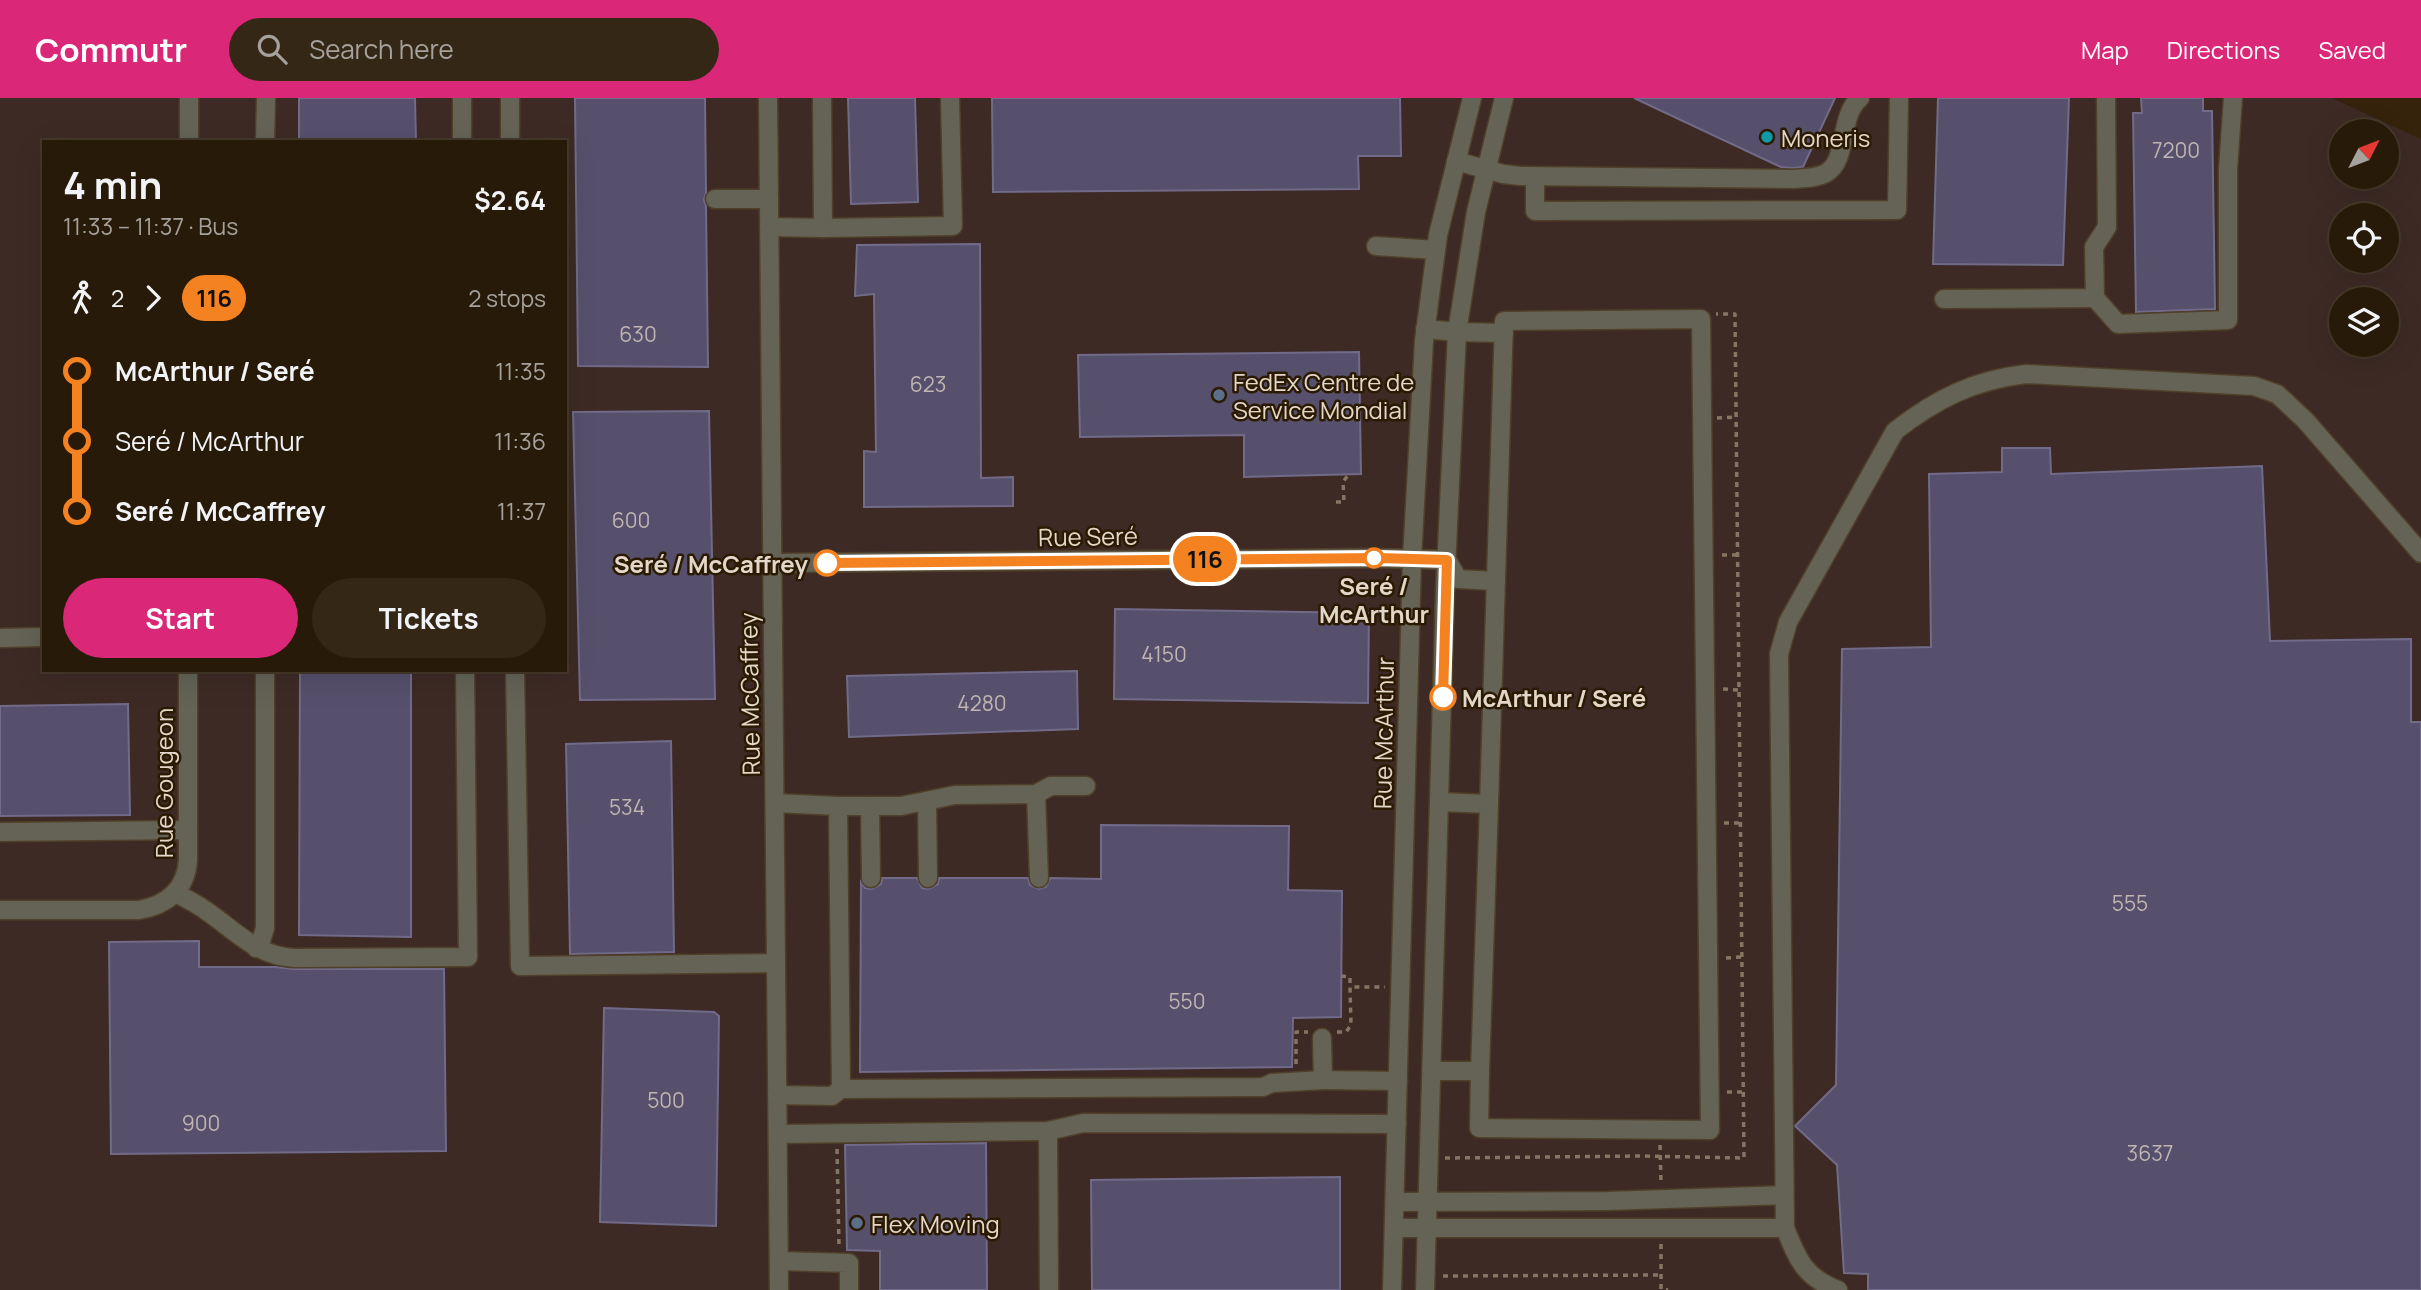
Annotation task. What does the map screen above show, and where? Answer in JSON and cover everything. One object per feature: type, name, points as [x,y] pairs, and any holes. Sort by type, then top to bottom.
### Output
[{"type":"street","points":[[189,98],[189,140]]},
{"type":"street","points":[[265,98],[265,140]]},
{"type":"street","points":[[462,98],[462,140]]},
{"type":"street","points":[[510,98],[510,140]]},
{"type":"street","name":"Rue McCaffrey","points":[[768,98],[779,1290]]},
{"type":"street","points":[[822,98],[823,228]]},
{"type":"street","points":[[769,227],[953,226],[950,98]]},
{"type":"street","name":"Rue McArthur","points":[[1392,1290],[1412,559],[1425,329],[1436,250],[1472,98]]},
{"type":"street","points":[[1431,1283],[1428,1228],[1432,1071],[1447,560],[1457,332],[1485,169],[1504,98]]},
{"type":"street","points":[[1455,161],[1510,176],[1793,179],[1822,175],[1836,163],[1851,108],[1860,98]]},
{"type":"street","points":[[1535,176],[1535,211],[1897,210],[1899,98]]},
{"type":"street","points":[[2106,98],[2107,227],[2094,247],[2095,298],[2118,324],[2228,320],[2228,169],[2233,98]]},
{"type":"street","points":[[715,199],[769,199]]},
{"type":"street","points":[[1376,246],[1436,250]]},
{"type":"street","points":[[1944,299],[2095,298]]},
{"type":"street","points":[[1701,319],[1710,1130],[1479,1128],[1504,333],[1504,321],[1701,319]]},
{"type":"street","points":[[1425,329],[1504,333]]},
{"type":"street","points":[[1838,1290],[1810,1276],[1798,1259],[1785,1228],[1779,654],[1788,622],[1895,431],[1921,411],[1963,389],[1996,377],[2026,374],[2254,386],[2277,394],[2305,420],[2417,541]]},
{"type":"street","points":[[1447,560],[1458,579],[1496,581]]},
{"type":"street","name":"Rue Seré","points":[[772,563],[1447,560]]},
{"type":"street","points":[[0,638],[42,638]]},
{"type":"street","name":"Rue Gougeon","points":[[176,893],[188,869],[188,672]]},
{"type":"street","points":[[256,948],[264,933],[265,672]]},
{"type":"street","points":[[0,910],[139,910],[160,905],[176,893],[204,909],[256,948],[274,956],[467,957],[466,672]]},
{"type":"street","points":[[514,672],[520,966],[776,963]]},
{"type":"street","points":[[775,803],[901,806],[955,795],[1037,794],[1051,786],[1086,786]]},
{"type":"street","points":[[1037,794],[1039,878]]},
{"type":"street","points":[[927,801],[928,878]]},
{"type":"street","points":[[1440,802],[1489,804]]},
{"type":"street","points":[[838,806],[842,1089]]},
{"type":"street","points":[[870,806],[871,877]]},
{"type":"street","points":[[0,832],[188,830]]},
{"type":"street","points":[[1321,1034],[1323,1080]]},
{"type":"street","points":[[1432,1071],[1480,1071]]},
{"type":"street","points":[[777,1096],[832,1096],[842,1089],[1263,1087],[1272,1083],[1323,1080],[1398,1081]]},
{"type":"street","points":[[778,1134],[1048,1131],[1083,1124],[1397,1124]]},
{"type":"street","points":[[1048,1131],[1049,1290]]},
{"type":"street","points":[[1396,1202],[1607,1201],[1784,1195]]},
{"type":"street","points":[[1395,1228],[1785,1228]]},
{"type":"street","points":[[779,1261],[849,1263],[849,1290]]},
{"type":"path","points":[[1712,418],[1736,417]]},
{"type":"path","points":[[1336,502],[1344,502],[1343,482],[1349,474]]},
{"type":"path","points":[[1713,555],[1737,555]]},
{"type":"path","points":[[1714,689],[1738,690]]},
{"type":"path","points":[[1716,823],[1740,823]]},
{"type":"path","points":[[1716,958],[1741,957]]},
{"type":"path","points":[[1296,1070],[1296,1031],[1321,1034],[1346,1032],[1351,1025],[1350,976],[1341,976]]},
{"type":"path","points":[[1350,987],[1387,987]]},
{"type":"path","points":[[1719,1092],[1743,1092]]},
{"type":"path","points":[[838,1153],[839,1253]]},
{"type":"path","points":[[1661,1157],[1661,1192]]},
{"type":"path","points":[[1661,1235],[1661,1289],[1668,1290]]},
{"type":"path","points":[[1431,1283],[1661,1275]]},
{"type":"shaded area","points":[[0,98],[2332,98],[2378,119],[2329,119],[2329,189],[2399,189],[2399,129],[2421,139],[2421,1290],[0,1290]]},
{"type":"building","points":[[299,98],[415,98],[416,140],[299,140]]},
{"type":"building","points":[[575,98],[705,98],[704,200],[708,367],[578,366]]},
{"type":"building","points":[[848,98],[915,98],[918,202],[851,204]]},
{"type":"building","points":[[992,98],[1400,98],[1401,156],[1358,156],[1359,189],[993,192]]},
{"type":"building","name":"Moneris","points":[[1634,98],[1835,98],[1803,167],[1793,168],[1781,167]]},
{"type":"building","points":[[1938,98],[2069,98],[2063,265],[1933,264]]},
{"type":"building","points":[[2141,98],[2203,98],[2203,111],[2212,111],[2215,309],[2136,312],[2133,113],[2142,113]]},
{"type":"building","points":[[980,244],[981,478],[1013,477],[1013,506],[864,507],[864,451],[876,452],[874,294],[855,296],[857,245]]},
{"type":"building","name":"FedEx Centre de Service Mondial","points":[[1359,352],[1361,474],[1244,477],[1244,435],[1080,437],[1078,355]]},
{"type":"building","points":[[709,411],[715,699],[580,700],[573,412]]},
{"type":"building","points":[[2002,448],[2050,448],[2051,474],[2262,466],[2270,641],[2411,639],[2411,722],[2421,722],[2421,1290],[1868,1290],[1868,1274],[1844,1273],[1837,1165],[1795,1126],[1836,1085],[1842,649],[1931,647],[1929,474],[2002,472]]},
{"type":"building","points":[[1115,609],[1369,613],[1368,703],[1114,699]]},
{"type":"building","points":[[1077,671],[1078,729],[849,737],[847,676]]},
{"type":"building","points":[[300,672],[411,672],[411,937],[299,935]]},
{"type":"building","points":[[128,704],[130,815],[0,816],[0,706]]},
{"type":"building","points":[[671,741],[674,952],[570,954],[566,744]]},
{"type":"building","points":[[1101,825],[1289,826],[1288,890],[1342,891],[1341,1017],[1293,1018],[1292,1067],[860,1072],[861,882],[865,888],[872,889],[881,884],[882,878],[917,878],[922,888],[929,889],[938,884],[939,878],[1028,878],[1030,885],[1039,889],[1046,887],[1050,878],[1101,879]]},
{"type":"building","points":[[199,941],[199,967],[444,969],[446,1151],[111,1154],[109,942]]},
{"type":"building","points":[[604,1008],[714,1012],[719,1016],[716,1226],[600,1222]]},
{"type":"building","points":[[986,1143],[987,1290],[880,1290],[880,1251],[847,1250],[845,1145]]},
{"type":"building","points":[[1340,1177],[1340,1290],[1092,1290],[1091,1180]]},
{"type":"bus line","name":"116","points":[[827,563],[1379,558],[1447,560],[1443,697]]},
{"type":"place","name":"Moneris","points":[[1767,137]]},
{"type":"place","name":"FedEx Centre de Service Mondial","points":[[1219,395]]},
{"type":"place","name":"Seré / McArthur","points":[[1374,558]]},
{"type":"place","name":"Seré / McCaffrey","points":[[827,563]]},
{"type":"place","name":"McArthur / Seré","points":[[1443,697]]},
{"type":"place","name":"Flex Moving","points":[[857,1223]]}]
